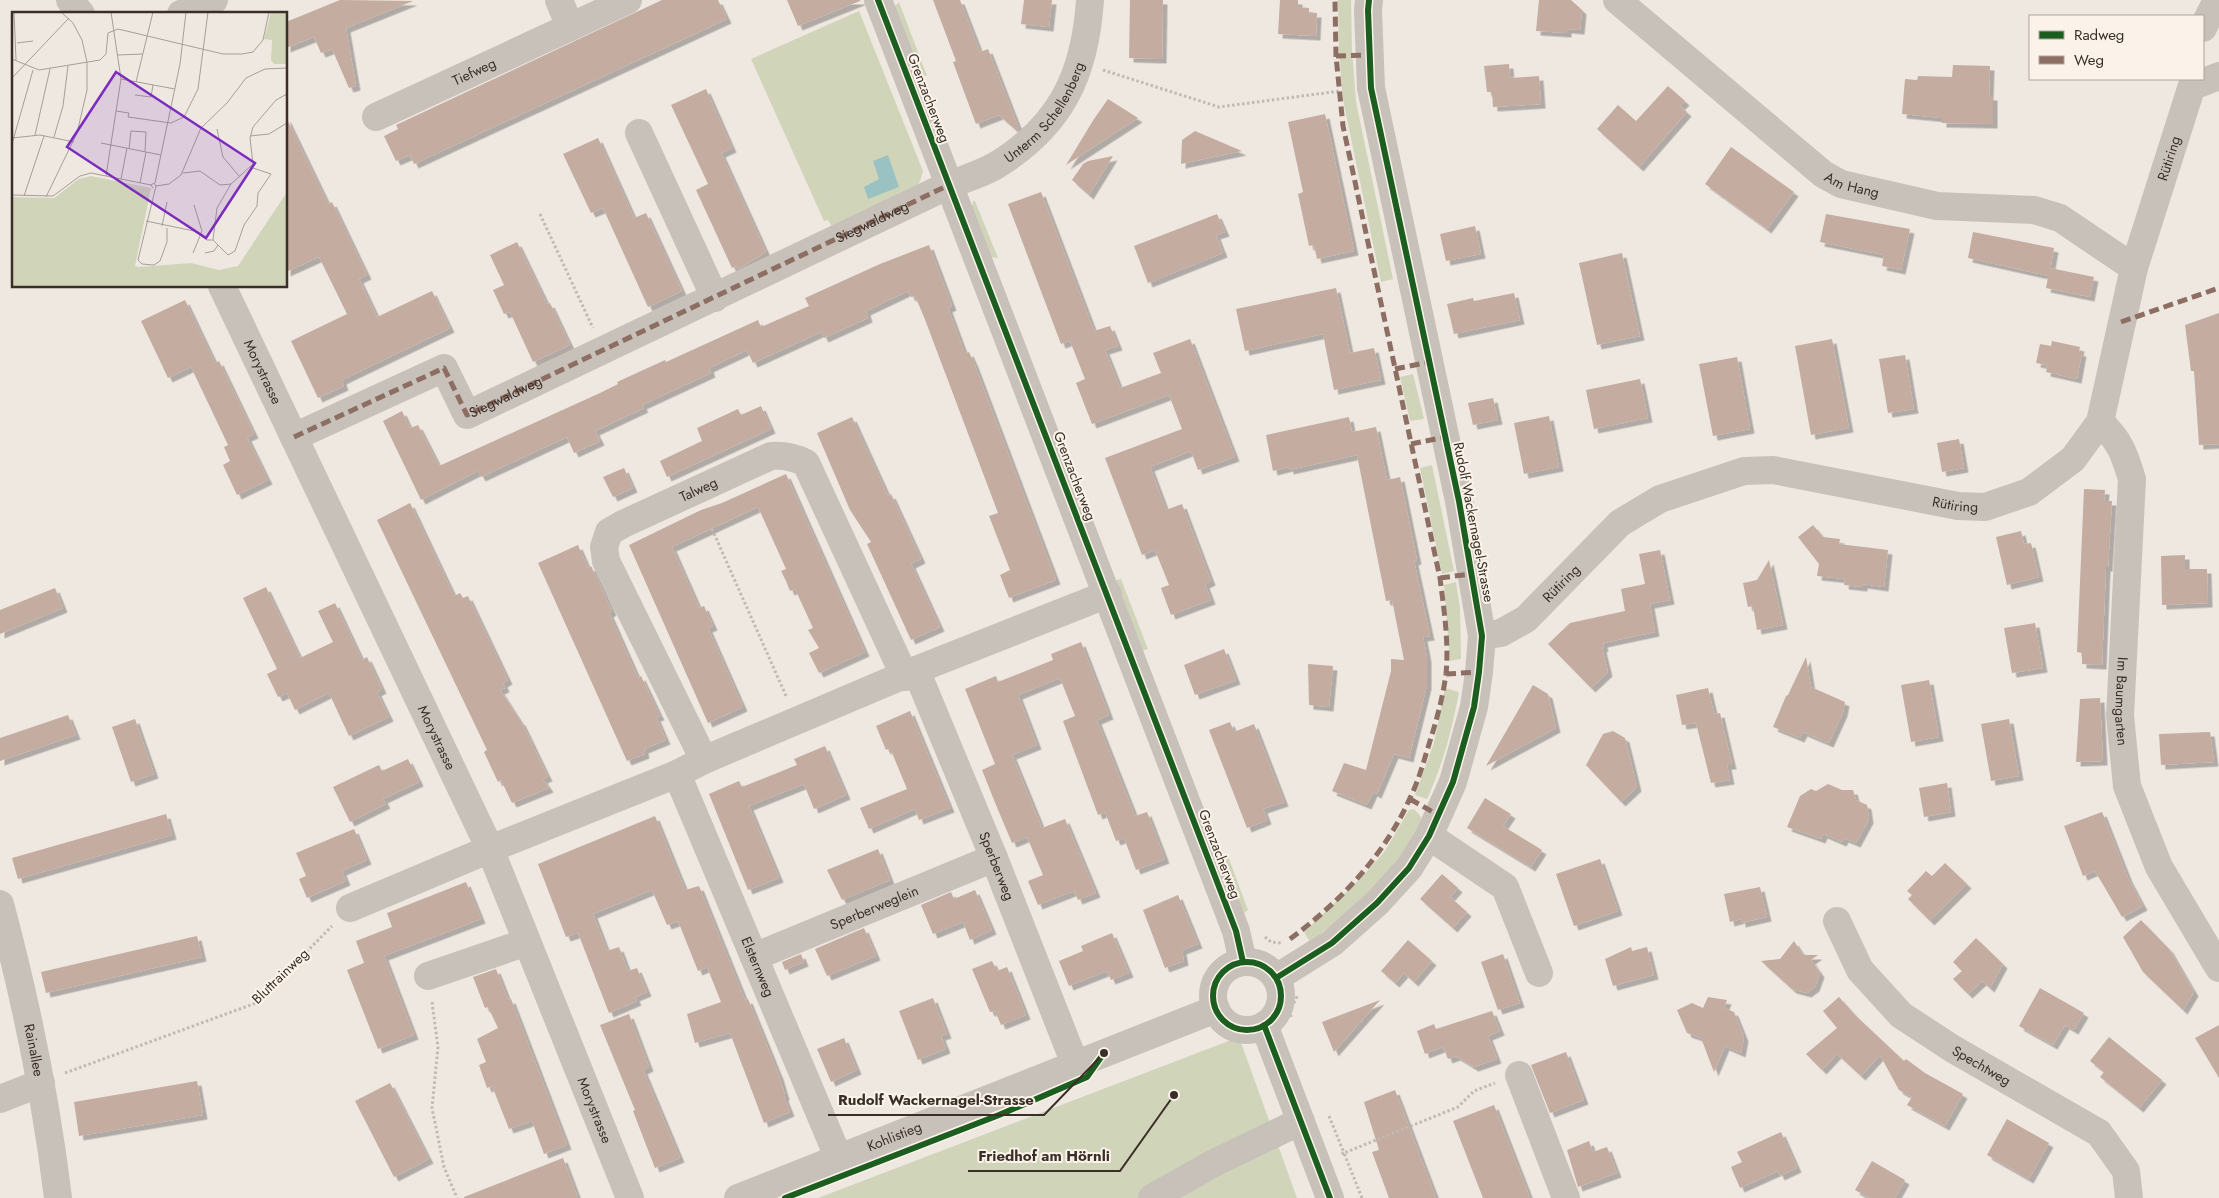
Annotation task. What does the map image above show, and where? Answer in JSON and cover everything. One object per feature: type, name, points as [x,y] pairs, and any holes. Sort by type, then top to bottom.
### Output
[{"type":"street","points":[[70,0],[79,12]]},
{"type":"street","points":[[186,12],[214,0]]},
{"type":"street","points":[[559,0],[570,27]]},
{"type":"street","name":"Tiefweg","points":[[376,117],[628,0]]},
{"type":"street","name":"Grenzacherweg","points":[[878,0],[1236,931],[1243,962]]},
{"type":"street","name":"Unterm Schellenberg","points":[[949,185],[993,167],[1029,142],[1040,131],[1070,92],[1080,63],[1090,0]]},
{"type":"street","name":"Rudolf Wackernagel-Strasse","points":[[1276,978],[1332,943],[1377,903],[1409,868],[1429,836],[1453,782],[1474,706],[1480,672],[1482,636],[1459,501],[1371,88],[1369,0]]},
{"type":"street","name":"Am Hang","points":[[1617,0],[1823,174],[1841,184],[1937,206],[2034,210],[2060,218],[2134,268]]},
{"type":"street","points":[[2193,0],[2197,15]]},
{"type":"street","points":[[2204,26],[2217,0]]},
{"type":"street","points":[[2204,80],[2219,76]]},
{"type":"street","name":"Rütiring","points":[[1482,636],[1501,633],[1526,619],[1620,523],[1660,499],[1744,471],[1773,470],[1958,506],[1985,507],[2029,492],[2073,459],[2100,422],[2134,268],[2194,82]]},
{"type":"street","points":[[639,133],[715,298]]},
{"type":"street","name":"Siegwaldweg","points":[[294,437],[444,368],[467,415],[949,185]]},
{"type":"street","name":"Morystrasse","points":[[223,288],[490,849],[630,1198]]},
{"type":"street","name":"Im Baumgarten","points":[[2100,422],[2114,436],[2124,455],[2132,479],[2120,716],[2127,786],[2158,867],[2219,968]]},
{"type":"street","name":"Talweg","points":[[704,760],[606,560],[604,547],[609,532],[623,524],[771,456],[783,455],[806,463],[911,674]]},
{"type":"street","points":[[350,908],[1108,594]]},
{"type":"street","name":"Sperberweg","points":[[911,674],[994,858],[1075,1064]]},
{"type":"street","name":"Elsternweg","points":[[677,774],[839,1159]]},
{"type":"street","points":[[1429,836],[1505,886],[1539,973]]},
{"type":"street","name":"Sperberweglein","points":[[754,957],[994,858]]},
{"type":"street","name":"Rainallee","points":[[0,904],[16,966],[41,1083],[49,1125],[58,1198]]},
{"type":"street","name":"Spechtweg","points":[[1837,921],[1860,970],[1901,1015],[1953,1049],[2099,1133],[2126,1171],[2130,1198]]},
{"type":"street","points":[[428,976],[527,942]]},
{"type":"street","points":[[1243,962],[1262,966],[1276,978],[1280,988],[1281,999],[1278,1010],[1264,1025],[1254,1029],[1242,1029],[1232,1026],[1216,1010],[1214,989],[1218,979],[1233,965],[1243,962]]},
{"type":"street","name":"Kohlistieg","points":[[738,1198],[1216,1010]]},
{"type":"street","points":[[1264,1025],[1330,1198]]},
{"type":"street","points":[[1519,1074],[1566,1198]]},
{"type":"street","points":[[0,1099],[41,1083]]},
{"type":"street","points":[[1152,1198],[1214,1163],[1301,1121]]},
{"type":"path","points":[[1080,63],[1219,107],[1340,92]]},
{"type":"path","points":[[540,214],[604,351]]},
{"type":"path","points":[[712,529],[798,721]]},
{"type":"path","points":[[1292,1024],[1290,1010],[1299,994],[1312,979],[1305,961]]},
{"type":"path","points":[[428,976],[438,1047],[432,1108],[444,1167],[457,1198]]},
{"type":"path","points":[[1316,1158],[1344,1153],[1458,1106],[1474,1091],[1519,1074]]},
{"type":"path","points":[[1327,1112],[1362,1198]]},
{"type":"green space","points":[[1338,0],[1351,0],[1356,102],[1393,279],[1381,282],[1343,100],[1339,53]]},
{"type":"green space","points":[[899,2],[927,76],[919,75],[893,8]]},
{"type":"green space","points":[[859,11],[923,171],[920,181],[908,201],[836,235],[828,220],[824,221],[751,59]]},
{"type":"green space","points":[[973,201],[975,201],[998,258],[990,257],[971,212]]},
{"type":"green space","points":[[1413,374],[1424,419],[1410,421],[1400,377]]},
{"type":"green space","points":[[1432,465],[1454,571],[1442,574],[1420,468]]},
{"type":"green space","points":[[1121,579],[1148,649],[1141,651],[1113,581]]},
{"type":"green space","points":[[1456,582],[1460,608],[1461,659],[1450,661],[1444,585]]},
{"type":"green space","points":[[1445,688],[1459,692],[1446,747],[1427,799],[1415,795],[1434,743]]},
{"type":"green space","points":[[1414,809],[1421,817],[1422,824],[1392,870],[1357,905],[1310,942],[1304,932],[1362,877],[1385,851],[1409,810]]},
{"type":"green space","points":[[1228,856],[1248,910],[1243,914],[1220,860]]},
{"type":"green space","points":[[1239,1037],[1297,1198],[818,1198]]},
{"type":"water","points":[[888,155],[899,187],[868,199],[864,187],[879,179],[873,161]]},
{"type":"building","points":[[340,0],[413,1],[346,28],[356,86],[349,88],[332,49],[321,53],[314,37],[288,47],[288,21]]},
{"type":"building","points":[[662,0],[718,0],[727,19],[414,164],[410,155],[396,161],[384,136],[398,129],[396,125]]},
{"type":"building","points":[[787,0],[860,0],[860,1],[798,26]]},
{"type":"building","points":[[933,0],[960,0],[980,52],[988,49],[1019,129],[1017,131],[999,115],[976,124],[953,62],[956,61]]},
{"type":"building","points":[[1024,0],[1052,0],[1049,27],[1021,24]]},
{"type":"building","points":[[1130,0],[1163,0],[1162,59],[1129,58]]},
{"type":"building","points":[[1280,0],[1298,0],[1298,7],[1309,8],[1309,13],[1317,13],[1316,36],[1278,34]]},
{"type":"building","points":[[1539,0],[1571,0],[1582,10],[1580,30],[1567,29],[1567,33],[1536,31]]},
{"type":"building","points":[[1509,64],[1510,78],[1539,76],[1541,104],[1493,107],[1492,92],[1487,92],[1484,66]]},
{"type":"building","points":[[1953,65],[1990,66],[1989,96],[1993,96],[1993,124],[1942,123],[1942,118],[1902,114],[1905,79],[1917,80],[1918,76],[1952,77]]},
{"type":"building","points":[[1668,86],[1685,101],[1680,106],[1687,112],[1639,167],[1597,129],[1618,105],[1636,121]]},
{"type":"building","points":[[706,89],[732,148],[721,153],[766,252],[738,269],[736,266],[732,268],[696,190],[708,184],[671,105]]},
{"type":"building","points":[[1108,99],[1138,118],[1066,165],[1094,119]]},
{"type":"building","points":[[1325,114],[1354,251],[1317,259],[1314,245],[1309,246],[1298,194],[1303,192],[1288,122]]},
{"type":"building","points":[[288,121],[328,204],[332,202],[367,275],[359,279],[377,317],[432,291],[450,328],[342,380],[344,386],[318,398],[291,341],[347,314],[319,257],[288,271]]},
{"type":"building","points":[[1195,131],[1242,151],[1181,164],[1182,140]]},
{"type":"building","points":[[598,138],[634,218],[646,213],[682,291],[648,307],[603,208],[591,213],[563,154]]},
{"type":"building","points":[[1731,147],[1794,192],[1767,229],[1705,184]]},
{"type":"building","points":[[1113,156],[1089,195],[1072,180],[1083,164],[1088,161]]},
{"type":"building","points":[[1041,192],[1094,331],[1110,326],[1118,346],[1105,350],[1120,388],[1161,373],[1153,353],[1190,339],[1235,457],[1198,470],[1191,451],[1150,467],[1166,510],[1182,504],[1211,581],[1205,584],[1211,600],[1171,615],[1161,588],[1169,585],[1155,550],[1142,555],[1105,458],[1182,429],[1169,395],[1092,424],[1076,383],[1085,379],[1070,341],[1061,344],[1008,204]]},
{"type":"building","points":[[1217,214],[1225,232],[1216,235],[1223,253],[1148,283],[1134,246]]},
{"type":"building","points":[[1826,214],[1910,229],[1901,270],[1882,266],[1884,255],[1820,242]]},
{"type":"building","points":[[1475,226],[1481,254],[1446,261],[1440,234]]},
{"type":"building","points":[[1973,232],[2054,248],[2049,276],[1968,258]]},
{"type":"building","points":[[517,242],[547,304],[550,303],[570,345],[533,362],[510,312],[504,314],[493,290],[504,285],[490,255]]},
{"type":"building","points":[[929,245],[952,306],[948,308],[965,354],[969,352],[974,363],[1056,580],[1009,598],[1000,575],[1010,570],[989,516],[998,513],[924,317],[915,296],[911,297],[908,291],[866,311],[868,318],[824,338],[821,332],[753,363],[747,350],[709,368],[711,373],[642,405],[644,408],[595,431],[600,441],[574,453],[567,437],[481,477],[478,471],[421,500],[383,421],[402,411],[410,428],[418,425],[439,466],[600,393],[618,384],[617,382],[665,360],[666,362],[758,320],[761,327],[809,306],[805,298],[880,264]]},
{"type":"building","points":[[1622,253],[1640,336],[1597,345],[1579,263]]},
{"type":"building","points":[[2050,268],[2094,277],[2090,297],[2046,288]]},
{"type":"building","points":[[1336,288],[1350,353],[1374,348],[1381,380],[1334,390],[1323,334],[1245,351],[1236,309]]},
{"type":"building","points":[[1514,293],[1520,320],[1454,334],[1447,304],[1473,298],[1474,301]]},
{"type":"building","points":[[185,300],[215,363],[219,361],[254,434],[247,437],[268,480],[237,495],[223,465],[230,461],[224,447],[228,445],[191,367],[168,378],[141,321]]},
{"type":"building","points":[[2219,313],[2219,444],[2199,445],[2194,371],[2191,371],[2185,325]]},
{"type":"building","points":[[1832,339],[1849,428],[1811,435],[1795,346]]},
{"type":"building","points":[[2052,341],[2080,347],[2079,352],[2082,352],[2077,379],[2046,372],[2047,365],[2036,363],[2040,344],[2051,346]]},
{"type":"building","points":[[1905,355],[1914,409],[1888,413],[1879,359]]},
{"type":"building","points":[[1737,357],[1750,429],[1713,436],[1699,364]]},
{"type":"building","points":[[1640,379],[1648,418],[1594,429],[1586,390]]},
{"type":"building","points":[[1493,398],[1498,420],[1473,425],[1468,403]]},
{"type":"building","points":[[761,406],[771,429],[667,477],[660,461],[702,441],[697,428],[738,409],[741,415]]},
{"type":"building","points":[[1549,416],[1559,467],[1524,474],[1514,423]]},
{"type":"building","points":[[852,417],[888,496],[891,494],[921,559],[911,564],[940,627],[911,640],[867,544],[871,542],[850,510],[817,433]]},
{"type":"building","points":[[1349,417],[1352,432],[1376,427],[1387,480],[1400,477],[1417,560],[1414,561],[1430,636],[1423,637],[1427,658],[1427,685],[1409,758],[1394,754],[1377,794],[1373,792],[1367,805],[1332,791],[1344,763],[1366,770],[1391,671],[1391,659],[1404,660],[1392,600],[1386,601],[1357,455],[1289,470],[1289,467],[1273,471],[1266,435]]},
{"type":"building","points":[[1959,439],[1964,468],[1942,472],[1937,443]]},
{"type":"building","points":[[624,468],[633,488],[613,497],[603,477]]},
{"type":"building","points":[[786,474],[865,652],[819,673],[809,653],[819,648],[808,630],[813,628],[795,589],[790,591],[781,571],[786,569],[758,507],[672,547],[699,608],[704,606],[713,626],[708,628],[743,707],[708,723],[629,545],[701,510],[722,503]]},
{"type":"building","points":[[2084,489],[2105,490],[2104,501],[2112,501],[2108,567],[2106,567],[2102,665],[2082,664],[2082,653],[2077,652]]},
{"type":"building","points":[[410,503],[454,596],[460,593],[463,598],[468,596],[508,680],[503,683],[505,688],[500,690],[521,721],[548,777],[543,779],[549,788],[512,803],[501,780],[498,782],[484,752],[487,750],[377,520]]},
{"type":"building","points":[[1813,525],[1823,537],[1840,539],[1839,544],[1888,550],[1884,587],[1863,584],[1863,587],[1844,585],[1845,579],[1817,576],[1819,564],[1798,537]]},
{"type":"building","points":[[2021,531],[2024,544],[2031,543],[2039,577],[2007,585],[1996,537]]},
{"type":"building","points":[[578,545],[588,568],[591,566],[603,591],[612,611],[609,613],[638,678],[641,676],[660,716],[656,717],[666,740],[644,749],[645,754],[627,761],[538,563]]},
{"type":"building","points":[[1660,550],[1670,600],[1650,604],[1655,632],[1603,643],[1604,647],[1602,648],[1608,672],[1591,688],[1548,644],[1570,623],[1625,611],[1621,589],[1645,584],[1639,554]]},
{"type":"building","points":[[2185,555],[2185,569],[2207,569],[2208,603],[2162,605],[2161,556]]},
{"type":"building","points":[[1769,560],[1783,625],[1757,630],[1753,606],[1748,607],[1743,583],[1757,580]]},
{"type":"building","points":[[266,587],[300,658],[333,642],[318,611],[335,603],[362,660],[367,657],[382,689],[377,692],[389,717],[349,736],[329,693],[295,710],[287,693],[278,697],[267,674],[277,669],[243,598]]},
{"type":"building","points":[[55,588],[63,608],[0,634],[0,610]]},
{"type":"building","points":[[2035,623],[2043,668],[2012,673],[2004,628]]},
{"type":"building","points":[[1081,642],[1109,715],[1097,720],[1135,816],[1147,812],[1165,859],[1136,870],[1124,838],[1116,841],[1105,812],[1098,815],[1063,721],[1075,716],[1060,678],[1018,695],[1037,745],[1012,755],[1042,828],[1065,819],[1096,893],[1078,900],[1074,891],[1038,905],[1028,881],[1043,875],[1027,837],[1012,843],[996,805],[982,770],[995,764],[965,689],[996,676],[998,682],[1053,660],[1051,654]]},
{"type":"building","points":[[1224,649],[1236,680],[1195,695],[1184,665]]},
{"type":"building","points":[[1806,657],[1811,687],[1845,702],[1843,712],[1829,743],[1803,732],[1800,738],[1773,727]]},
{"type":"building","points":[[1308,664],[1333,666],[1329,707],[1309,705]]},
{"type":"building","points":[[1929,680],[1939,737],[1911,742],[1901,685]]},
{"type":"building","points":[[1533,685],[1548,694],[1556,728],[1486,766]]},
{"type":"building","points":[[1708,688],[1714,714],[1720,713],[1732,765],[1727,765],[1730,780],[1711,783],[1696,723],[1682,725],[1676,695]]},
{"type":"building","points":[[2100,698],[2103,761],[2076,762],[2080,699]]},
{"type":"building","points":[[910,711],[950,808],[919,820],[915,809],[869,829],[860,808],[907,789],[890,748],[886,750],[876,726]]},
{"type":"building","points":[[68,715],[76,735],[0,761],[0,738]]},
{"type":"building","points":[[135,719],[154,774],[131,782],[112,727]]},
{"type":"building","points":[[2009,719],[2019,776],[1991,781],[1981,724]]},
{"type":"building","points":[[1230,722],[1234,732],[1254,724],[1284,802],[1263,809],[1267,820],[1247,828],[1209,730]]},
{"type":"building","points":[[1613,731],[1625,738],[1637,787],[1621,802],[1586,765],[1603,734]]},
{"type":"building","points":[[2210,732],[2214,762],[2161,765],[2159,734]]},
{"type":"building","points":[[825,746],[846,795],[814,809],[804,784],[749,806],[779,878],[748,890],[709,794],[739,781],[742,787],[797,765],[794,759]]},
{"type":"building","points":[[408,759],[419,782],[383,799],[386,804],[350,822],[333,787],[379,765],[382,771]]},
{"type":"building","points":[[1947,783],[1951,812],[1924,817],[1919,788]]},
{"type":"building","points":[[1828,784],[1842,790],[1853,790],[1856,800],[1867,805],[1869,819],[1856,843],[1844,838],[1842,842],[1823,834],[1821,839],[1787,827],[1800,796],[1811,789],[1816,791]]},
{"type":"building","points":[[1485,798],[1511,814],[1503,826],[1542,850],[1531,867],[1467,828]]},
{"type":"building","points":[[2102,812],[2128,878],[2143,906],[2122,917],[2095,871],[2083,876],[2064,826]]},
{"type":"building","points":[[166,814],[172,835],[18,879],[12,858]]},
{"type":"building","points":[[655,816],[685,890],[699,886],[745,1000],[748,999],[779,1075],[790,1112],[764,1123],[730,1033],[695,1043],[687,1014],[721,1002],[707,967],[698,971],[678,921],[667,925],[652,890],[593,914],[607,951],[619,947],[628,971],[637,968],[647,992],[635,997],[637,1001],[609,1013],[578,933],[566,937],[538,864]]},
{"type":"building","points":[[354,829],[367,860],[342,871],[346,881],[307,898],[299,879],[306,876],[296,853]]},
{"type":"building","points":[[878,849],[890,880],[842,900],[827,870]]},
{"type":"building","points":[[1600,859],[1618,911],[1574,926],[1556,874]]},
{"type":"building","points":[[1945,863],[1967,884],[1930,921],[1908,899],[1912,895],[1907,891],[1926,871],[1932,876]]},
{"type":"building","points":[[1442,874],[1458,888],[1450,897],[1467,912],[1453,928],[1420,899]]},
{"type":"building","points":[[466,882],[481,919],[384,956],[414,1035],[378,1049],[347,970],[364,963],[356,941],[392,927],[387,913]]},
{"type":"building","points":[[1760,887],[1767,917],[1741,923],[1741,919],[1730,922],[1724,894]]},
{"type":"building","points":[[975,890],[992,930],[970,940],[963,922],[933,934],[921,905],[951,892],[954,899]]},
{"type":"building","points":[[1178,895],[1198,944],[1182,950],[1184,961],[1165,968],[1143,910]]},
{"type":"building","points":[[2141,920],[2169,949],[2194,992],[2183,1010],[2143,972],[2123,937]]},
{"type":"building","points":[[864,928],[876,956],[827,976],[815,949]]},
{"type":"building","points":[[1112,933],[1129,973],[1111,980],[1107,971],[1069,986],[1059,961],[1083,951],[1081,946]]},
{"type":"building","points":[[197,936],[202,957],[46,993],[41,972]]},
{"type":"building","points":[[1976,938],[2003,964],[1990,988],[1982,981],[1968,994],[1953,979],[1962,971],[1953,962]]},
{"type":"building","points":[[1408,940],[1432,961],[1414,982],[1404,973],[1395,983],[1381,971]]},
{"type":"building","points":[[1794,941],[1803,955],[1818,955],[1811,960],[1820,973],[1815,987],[1807,993],[1792,989],[1761,961],[1780,959]]},
{"type":"building","points":[[1631,947],[1632,951],[1647,947],[1654,975],[1613,986],[1605,959]]},
{"type":"building","points":[[801,954],[804,962],[785,970],[782,962]]},
{"type":"building","points":[[1503,954],[1520,1003],[1498,1010],[1481,962]]},
{"type":"building","points":[[992,961],[997,971],[1007,967],[1026,1015],[1001,1025],[995,1011],[990,1012],[972,969]]},
{"type":"building","points":[[496,969],[508,1000],[511,999],[567,1145],[544,1154],[532,1121],[509,1129],[492,1086],[487,1088],[479,1065],[486,1062],[477,1039],[498,1028],[488,1007],[485,1008],[473,977]]},
{"type":"building","points":[[2040,988],[2084,1013],[2074,1030],[2065,1025],[2053,1045],[2019,1026]]},
{"type":"building","points":[[1708,997],[1727,1000],[1724,1008],[1734,1012],[1744,1037],[1741,1053],[1725,1046],[1714,1072],[1701,1038],[1687,1033],[1677,1010],[1692,1003],[1703,1008]]},
{"type":"building","points":[[1839,997],[1855,1015],[1904,1061],[1906,1059],[1925,1073],[1963,1094],[1945,1126],[1907,1105],[1912,1097],[1899,1090],[1880,1055],[1861,1076],[1837,1054],[1822,1070],[1806,1054],[1837,1028],[1823,1011]]},
{"type":"building","points":[[933,998],[947,1034],[941,1036],[946,1049],[918,1060],[899,1011]]},
{"type":"building","points":[[1380,1000],[1334,1052],[1322,1022]]},
{"type":"building","points":[[1492,1011],[1500,1031],[1488,1036],[1497,1059],[1474,1067],[1456,1056],[1448,1059],[1443,1047],[1425,1054],[1417,1031],[1434,1024],[1436,1029]]},
{"type":"building","points":[[629,1014],[649,1067],[643,1070],[680,1158],[655,1168],[633,1111],[635,1110],[600,1025]]},
{"type":"building","points":[[2219,1025],[2219,1078],[2195,1038]]},
{"type":"building","points":[[2109,1037],[2162,1080],[2139,1108],[2100,1077],[2104,1072],[2090,1061]]},
{"type":"building","points":[[844,1038],[857,1070],[831,1082],[817,1049]]},
{"type":"building","points":[[1566,1052],[1584,1100],[1550,1113],[1531,1065]]},
{"type":"building","points":[[197,1081],[203,1115],[79,1136],[74,1102]]},
{"type":"building","points":[[390,1083],[429,1159],[394,1177],[355,1101]]},
{"type":"building","points":[[1395,1090],[1436,1198],[1389,1198],[1372,1152],[1379,1150],[1364,1102]]},
{"type":"building","points":[[1494,1105],[1530,1198],[1483,1198],[1453,1121]]},
{"type":"building","points":[[2007,1119],[2049,1143],[2029,1179],[1987,1155]]},
{"type":"building","points":[[1781,1132],[1797,1168],[1780,1176],[1778,1171],[1740,1188],[1731,1167],[1742,1162],[1737,1152]]},
{"type":"building","points":[[1589,1141],[1593,1152],[1607,1147],[1617,1173],[1578,1187],[1567,1150]]},
{"type":"building","points":[[563,1158],[578,1198],[464,1198],[464,1197]]},
{"type":"building","points":[[1872,1161],[1905,1180],[1895,1198],[1870,1198],[1855,1190]]},
{"type":"marked path","points":[[1290,939],[1343,894],[1374,858],[1400,819],[1416,784],[1433,733],[1440,708],[1447,662],[1446,626],[1440,578],[1343,126],[1336,56],[1335,0]]},
{"type":"marked path","points":[[1336,56],[1369,55]]},
{"type":"marked path","points":[[294,437],[444,368],[467,415],[949,185]]},
{"type":"marked path","points":[[2121,322],[2219,288]]},
{"type":"marked path","points":[[1395,369],[1429,362]]},
{"type":"marked path","points":[[1411,444],[1445,437]]},
{"type":"marked path","points":[[1440,578],[1471,574]]},
{"type":"marked path","points":[[1446,674],[1479,672]]},
{"type":"marked path","points":[[1410,799],[1438,815]]},
{"type":"cycle path","points":[[878,0],[1236,931],[1243,962]]},
{"type":"cycle path","points":[[1276,978],[1332,943],[1377,903],[1409,868],[1429,836],[1453,782],[1474,707],[1479,672],[1482,636],[1459,501],[1371,88],[1369,0]]},
{"type":"cycle path","points":[[1247,962],[1260,965],[1271,972],[1278,983],[1281,996],[1278,1009],[1271,1020],[1260,1027],[1247,1030],[1234,1027],[1223,1020],[1216,1009],[1213,996],[1216,983],[1223,972],[1234,965],[1247,962]]},
{"type":"cycle path","points":[[1264,1025],[1330,1198]]},
{"type":"cycle path","points":[[785,1198],[999,1115],[1087,1077],[1104,1053]]},
{"type":"place","name":"Rudolf Wackernagel-Strasse","points":[[1104,1053]]},
{"type":"place","name":"Friedhof am Hörnli","points":[[1174,1095]]}]
